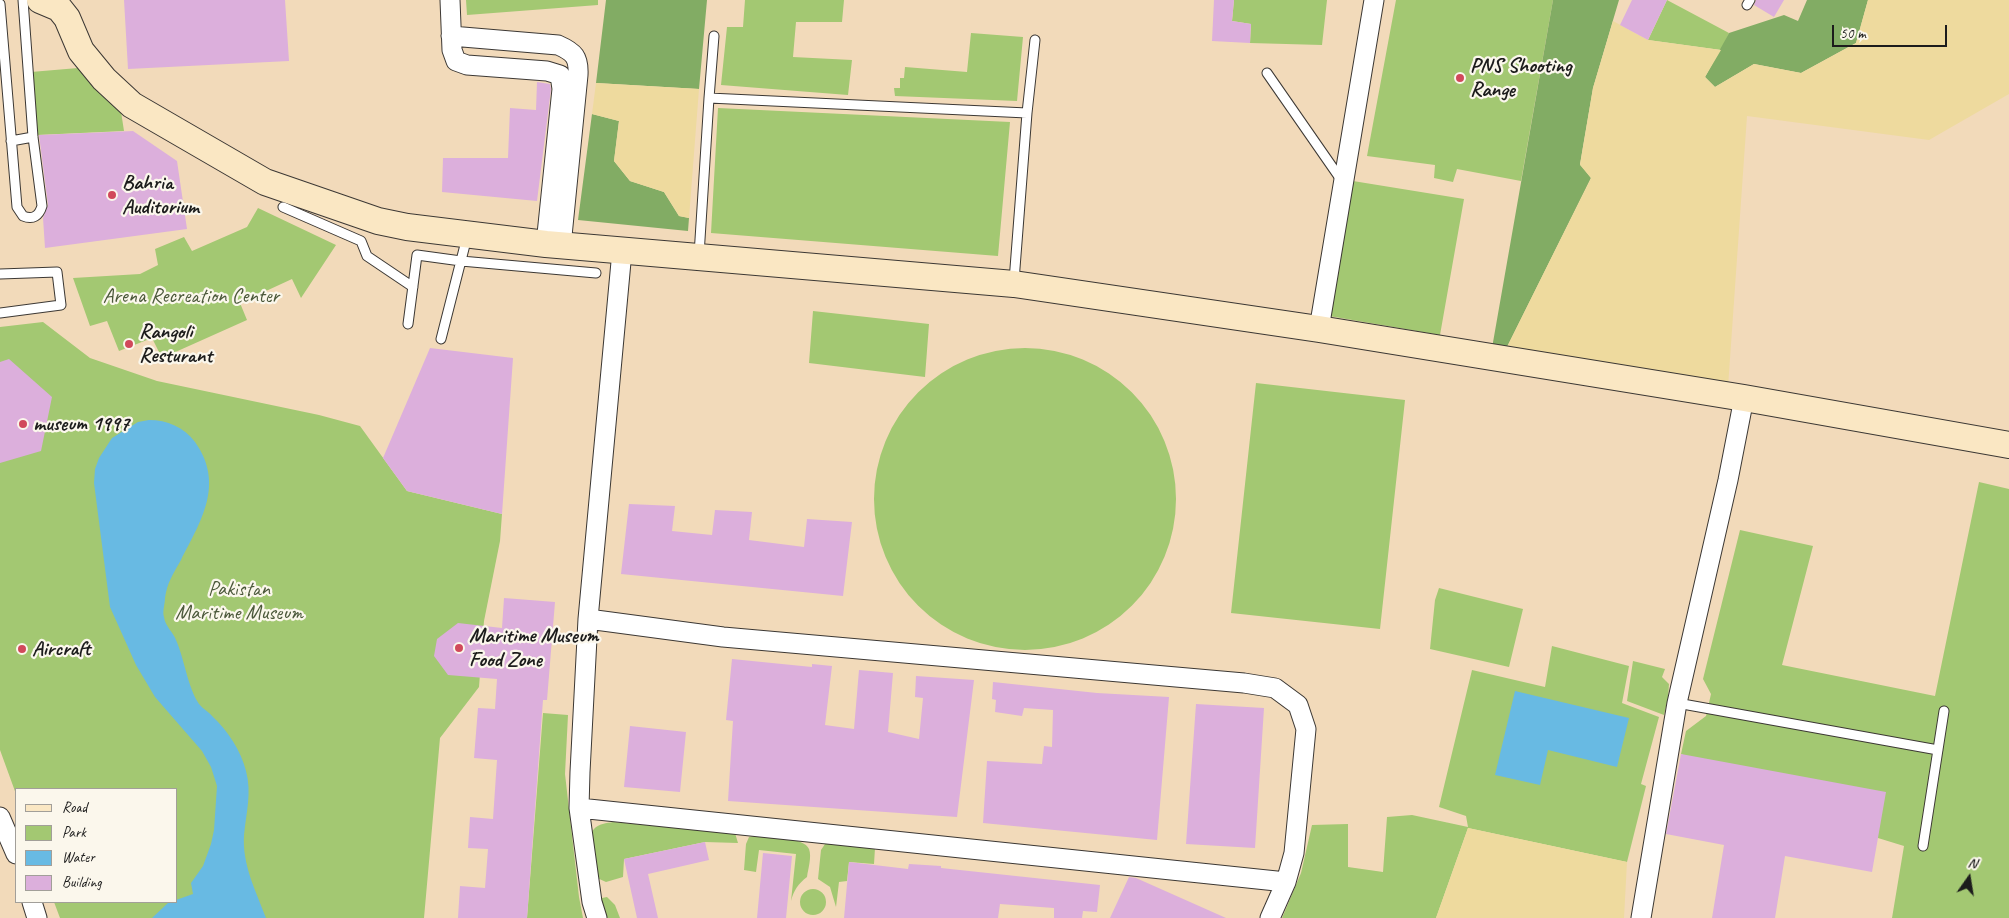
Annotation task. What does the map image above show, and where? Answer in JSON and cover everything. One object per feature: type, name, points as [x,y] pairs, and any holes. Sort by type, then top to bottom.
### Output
[{"type":"street","points":[[40,0],[59,8],[67,18],[81,51],[104,79],[132,105],[265,182],[378,221],[408,228],[554,245],[1014,284],[1319,329],[1744,398],[2009,445]]},
{"type":"street","points":[[450,0],[452,50],[456,61],[467,66],[548,71],[560,76],[562,89],[554,245]]},
{"type":"street","points":[[1319,329],[1374,0]]},
{"type":"street","points":[[452,36],[558,45],[576,55],[579,64],[578,75],[554,245]]},
{"type":"street","points":[[597,918],[592,902],[579,808],[588,619],[622,251]]},
{"type":"street","points":[[1641,918],[1677,703],[1728,480],[1744,398]]},
{"type":"street","points":[[588,619],[723,637],[1275,688],[1298,705],[1306,729],[1294,853],[1286,882],[1270,918]]},
{"type":"street","points":[[579,808],[1286,882]]},
{"type":"street","points":[[0,817],[12,843]]},
{"type":"street","points":[[32,903],[37,918]]},
{"type":"lane","points":[[0,4],[17,207],[23,216],[30,218],[37,215],[42,206],[33,137],[23,0]]},
{"type":"lane","points":[[699,257],[714,36]]},
{"type":"lane","points":[[1014,284],[1027,113],[1035,40]]},
{"type":"lane","points":[[1267,73],[1343,183]]},
{"type":"lane","points":[[709,98],[1027,113]]},
{"type":"lane","points":[[11,141],[33,137]]},
{"type":"lane","points":[[283,207],[361,241],[367,256],[413,287]]},
{"type":"lane","points":[[441,339],[467,235]]},
{"type":"lane","points":[[408,324],[417,255],[461,261],[596,273]]},
{"type":"lane","points":[[0,274],[57,272],[61,305],[0,313]]},
{"type":"lane","points":[[1677,703],[1938,750]]},
{"type":"lane","points":[[1923,846],[1944,711]]},
{"type":"green space","points":[[466,0],[598,0],[598,5],[467,15]]},
{"type":"green space","points":[[606,0],[707,0],[699,89],[596,83]]},
{"type":"green space","points":[[745,0],[844,0],[842,22],[796,22],[793,57],[852,60],[848,95],[721,85],[727,27],[743,27]]},
{"type":"green space","points":[[1234,0],[1327,0],[1322,45],[1250,43],[1251,24],[1232,21]]},
{"type":"green space","name":"PNS Shooting Range","points":[[1396,0],[1553,0],[1521,181],[1457,169],[1453,182],[1434,178],[1435,165],[1367,156]]},
{"type":"green space","points":[[1553,0],[1619,0],[1593,88],[1580,164],[1591,178],[1505,351],[1492,348]]},
{"type":"green space","points":[[1667,0],[1729,33],[1721,50],[1648,40]]},
{"type":"green space","points":[[1807,0],[1868,0],[1856,43],[1801,73],[1754,64],[1715,87],[1705,77],[1729,33],[1784,15],[1798,21]]},
{"type":"green space","points":[[971,33],[1023,37],[1017,101],[895,96],[894,88],[900,88],[900,78],[904,78],[905,67],[967,72]]},
{"type":"green space","points":[[78,68],[120,105],[124,131],[37,135],[31,72]]},
{"type":"green space","points":[[718,108],[1010,122],[998,256],[711,233]]},
{"type":"green space","points":[[592,114],[619,121],[614,161],[630,181],[664,192],[679,216],[689,218],[688,231],[578,220]]},
{"type":"green space","points":[[1353,181],[1464,199],[1440,335],[1329,316]]},
{"type":"green space","name":"Arena Recreation Center","points":[[258,208],[336,245],[301,298],[292,279],[240,303],[247,320],[162,358],[152,338],[119,351],[107,321],[90,326],[73,278],[140,274],[158,265],[155,249],[184,237],[192,251],[247,227]]},
{"type":"green space","points":[[813,311],[929,324],[925,377],[809,363]]},
{"type":"green space","name":"Pakistan Maritime Museum","points":[[43,322],[90,358],[157,381],[319,415],[360,426],[407,491],[502,514],[500,541],[484,621],[479,687],[440,738],[424,918],[60,918],[54,903],[178,903],[178,788],[15,788],[15,791],[0,750],[0,327]]},
{"type":"green space","points":[[1010,348],[1040,348],[1083,359],[1109,373],[1142,403],[1165,441],[1170,455],[1176,484],[1176,514],[1165,557],[1151,583],[1132,606],[1109,625],[1083,639],[1040,650],[1010,650],[967,639],[941,625],[908,595],[885,557],[880,543],[874,514],[874,484],[885,441],[899,415],[929,382],[967,359],[981,354]]},
{"type":"green space","points":[[1256,383],[1405,400],[1380,629],[1231,613]]},
{"type":"green space","points":[[1979,482],[2009,489],[2009,918],[1892,918],[1904,846],[1878,838],[1681,754],[1686,731],[1706,716],[1711,694],[1703,679],[1740,530],[1813,546],[1782,665],[1935,696]]},
{"type":"green space","points":[[1439,588],[1523,609],[1509,667],[1430,649],[1435,600]]},
{"type":"green space","points":[[1552,646],[1629,666],[1622,703],[1659,717],[1641,784],[1646,786],[1627,862],[1468,828],[1436,918],[1282,918],[1301,873],[1312,825],[1348,824],[1348,867],[1383,872],[1387,817],[1412,815],[1468,827],[1466,816],[1439,807],[1472,670],[1545,687]]},
{"type":"green space","points":[[1633,661],[1665,669],[1662,677],[1669,684],[1664,715],[1627,701]]},
{"type":"green space","points":[[543,713],[568,715],[565,774],[583,918],[527,918]]},
{"type":"green space","points":[[613,822],[735,833],[738,843],[705,842],[624,859],[623,877],[606,882],[595,877],[591,838],[596,827]]},
{"type":"green space","points":[[749,837],[793,840],[806,845],[809,849],[810,859],[807,877],[797,888],[791,901],[796,854],[759,850],[756,872],[744,870],[746,844]]},
{"type":"green space","points":[[825,844],[875,848],[874,864],[849,862],[847,881],[839,882],[836,907],[830,887],[818,879],[821,850]]},
{"type":"green space","points":[[813,889],[822,893],[826,902],[822,911],[813,915],[804,911],[800,902],[804,893]]},
{"type":"green space","points":[[607,897],[615,905],[620,918],[605,918],[600,902],[602,898]]},
{"type":"sand","points":[[1868,0],[2009,0],[2009,94],[1929,140],[1747,116],[1728,387],[1505,351],[1591,178],[1580,165],[1593,88],[1613,21],[1648,40],[1721,50],[1705,77],[1715,87],[1754,64],[1801,73],[1856,43]]},
{"type":"sand","points":[[596,83],[699,89],[689,218],[679,216],[664,192],[630,181],[614,161],[619,121],[592,114]]},
{"type":"sand","points":[[1468,828],[1627,862],[1624,918],[1436,918]]},
{"type":"water","points":[[149,420],[162,421],[175,425],[186,432],[195,442],[204,458],[208,473],[209,488],[207,502],[196,531],[169,583],[163,615],[179,647],[195,697],[201,706],[229,735],[244,764],[248,779],[248,803],[244,835],[245,857],[250,878],[266,918],[152,918],[168,903],[178,903],[178,899],[193,894],[191,883],[203,866],[211,844],[214,830],[217,786],[211,767],[202,751],[155,697],[136,665],[110,607],[94,483],[95,469],[99,458],[112,438],[138,422]]},
{"type":"water","points":[[1515,691],[1629,718],[1617,767],[1548,750],[1540,785],[1495,775]]},
{"type":"building","points":[[124,0],[285,0],[289,61],[128,69]]},
{"type":"building","points":[[1214,0],[1234,0],[1232,21],[1251,24],[1250,43],[1212,41]]},
{"type":"building","points":[[1632,0],[1667,0],[1648,40],[1620,25]]},
{"type":"building","points":[[1756,0],[1784,0],[1774,17],[1754,5]]},
{"type":"building","points":[[537,82],[550,84],[551,89],[537,201],[442,192],[443,158],[508,158],[510,108],[536,110]]},
{"type":"building","name":"Bahria Auditorium","points":[[133,131],[177,161],[187,229],[45,248],[43,218],[48,205],[39,135]]},
{"type":"building","points":[[430,348],[513,358],[502,514],[407,491],[383,458]]},
{"type":"building","name":"museum 1997","points":[[9,359],[52,397],[41,451],[0,463],[0,362]]},
{"type":"building","points":[[629,504],[675,506],[672,531],[712,535],[715,510],[752,512],[749,540],[804,547],[807,519],[852,522],[843,596],[621,574]]},
{"type":"building","points":[[504,598],[555,602],[547,700],[543,700],[527,918],[458,918],[460,886],[485,888],[488,849],[468,848],[470,817],[493,819],[497,760],[474,758],[478,708],[495,709],[497,679],[448,675],[434,656],[437,639],[458,623],[502,628]]},
{"type":"building","points":[[732,659],[812,667],[812,664],[832,666],[825,725],[854,729],[859,670],[893,673],[888,732],[919,739],[923,698],[915,697],[916,676],[974,680],[957,817],[728,801],[733,721],[726,720]]},
{"type":"building","points":[[993,682],[1097,693],[1169,697],[1157,840],[983,823],[987,761],[1042,764],[1044,746],[1052,747],[1053,710],[1024,708],[1022,716],[995,712],[996,700],[992,699]]},
{"type":"building","points":[[1196,704],[1264,708],[1255,848],[1186,844]]},
{"type":"building","points":[[630,726],[686,732],[680,792],[624,787]]},
{"type":"building","points":[[1681,754],[1886,792],[1872,872],[1785,856],[1775,918],[1712,918],[1724,845],[1666,834]]},
{"type":"building","points":[[705,842],[709,860],[648,874],[658,918],[637,918],[624,859]]},
{"type":"building","points":[[763,853],[792,856],[786,918],[757,918]]},
{"type":"building","points":[[849,862],[908,869],[909,864],[941,866],[941,868],[1100,885],[1097,912],[1083,911],[1082,918],[1054,918],[1054,908],[1000,904],[998,918],[844,918]]},
{"type":"building","points":[[1129,877],[1136,878],[1226,918],[1110,918]]},
{"type":"place","name":"PNS Shooting Range","points":[[1460,78]]},
{"type":"place","name":"Bahria Auditorium","points":[[112,195]]},
{"type":"place","name":"Rangoli Resturant","points":[[129,344]]},
{"type":"place","name":"museum 1997","points":[[23,424]]},
{"type":"place","name":"Maritime Museum Food Zone","points":[[459,648]]},
{"type":"place","name":"Aircraft","points":[[22,649]]}]
